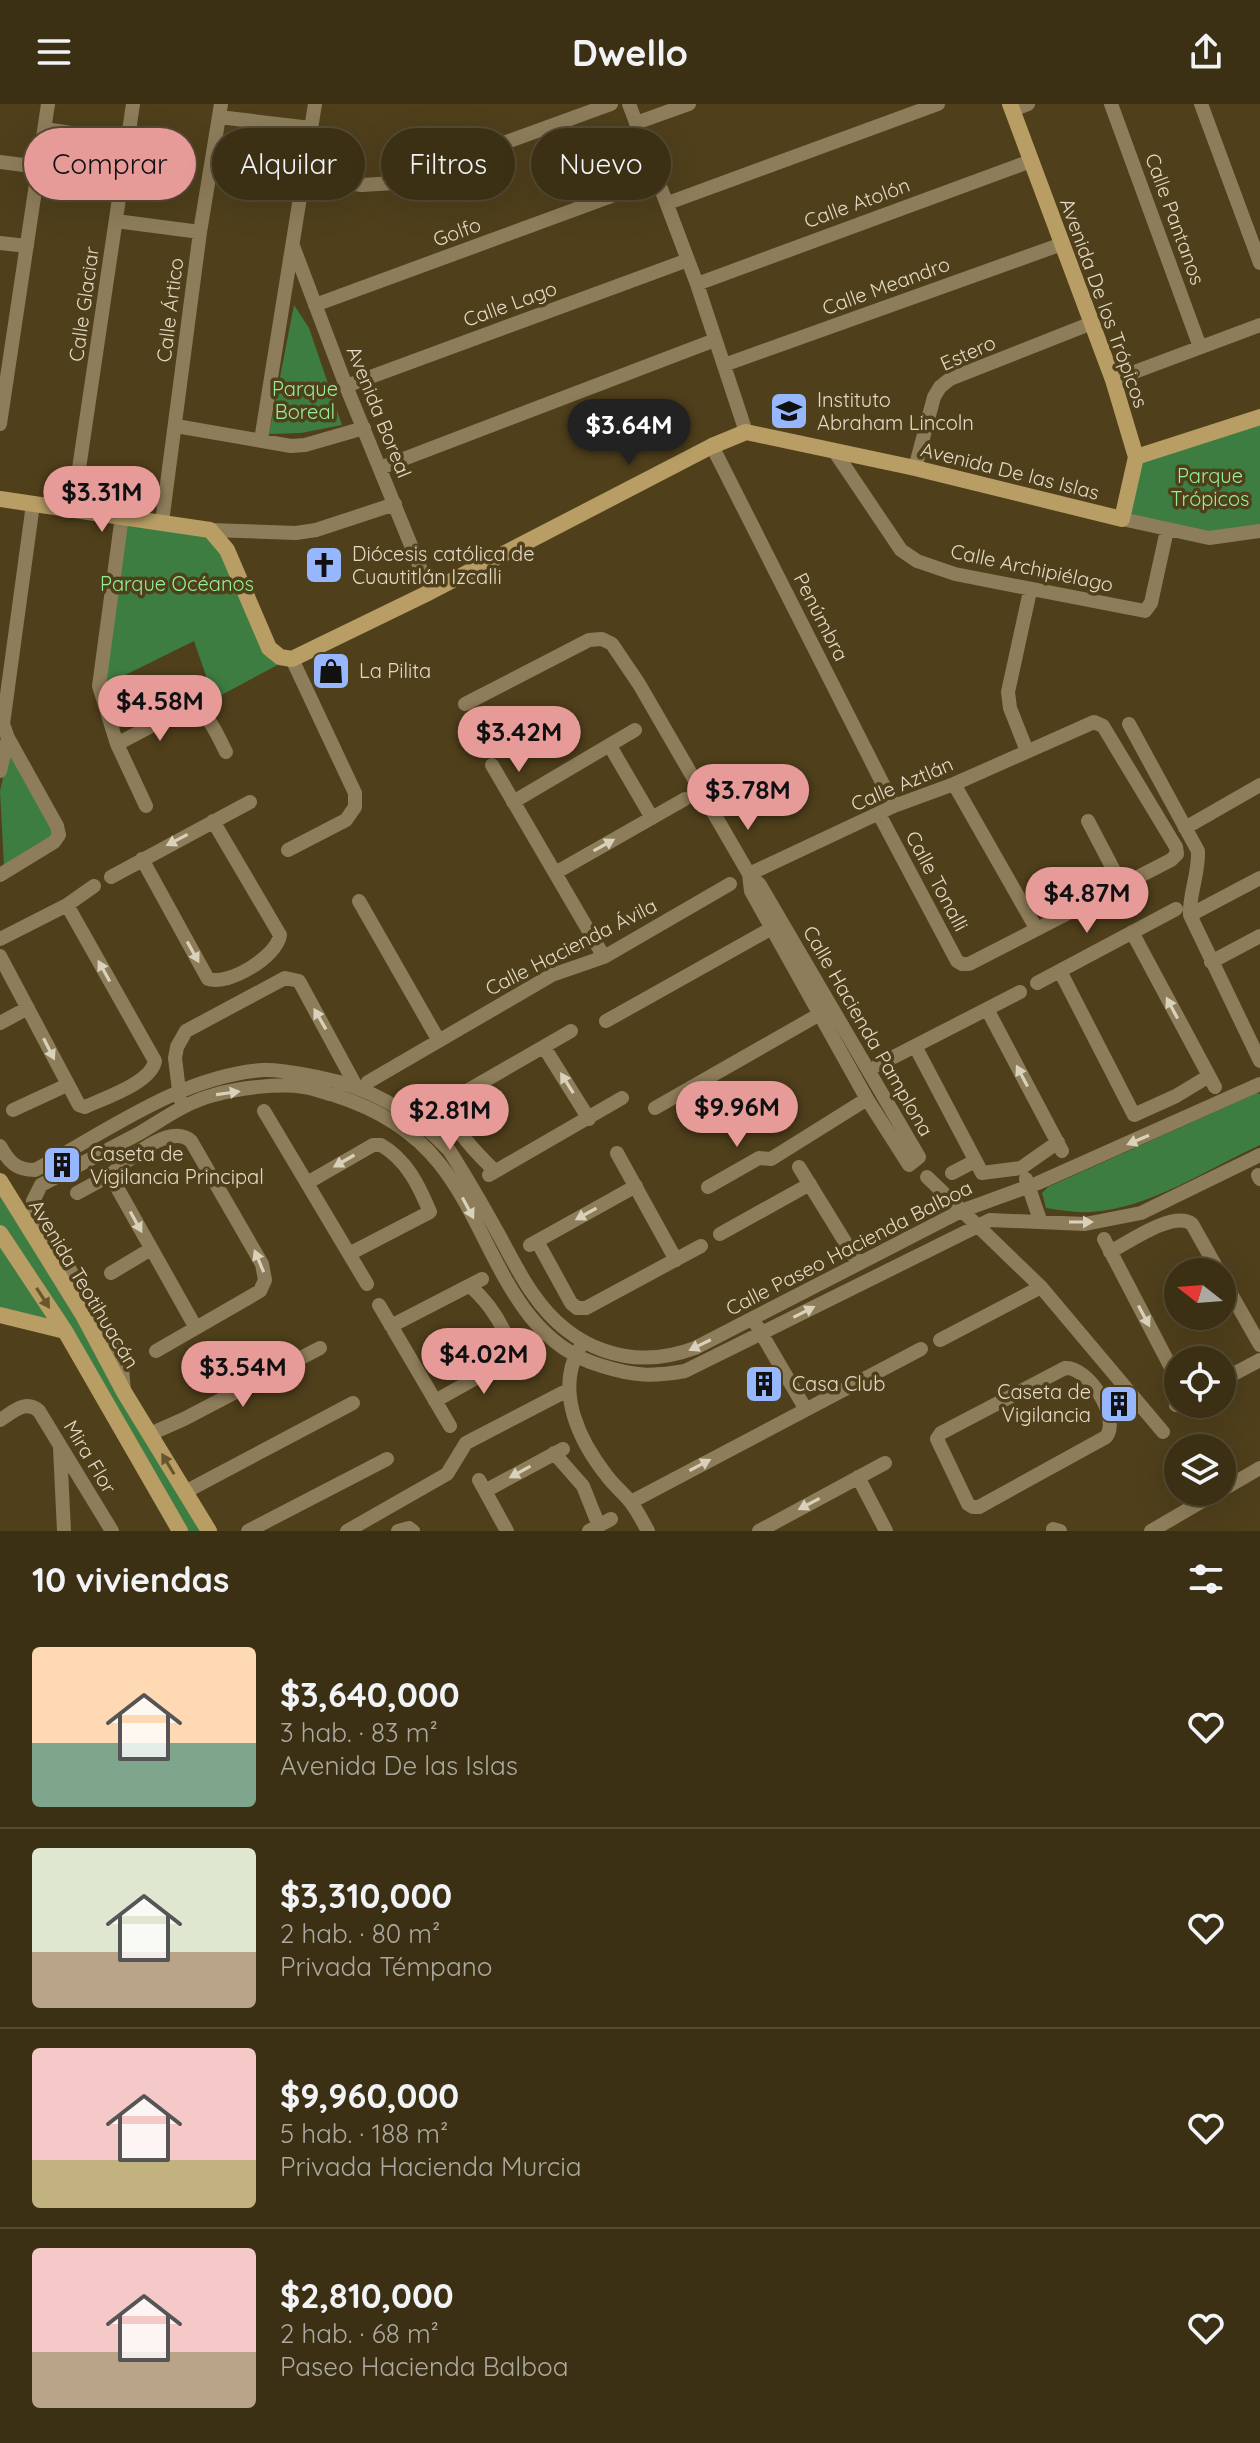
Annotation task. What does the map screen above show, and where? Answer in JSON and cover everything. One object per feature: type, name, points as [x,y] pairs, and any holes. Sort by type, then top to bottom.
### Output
[{"type":"street","points":[[45,128],[48,104]]},
{"type":"street","name":"Calle Glaciar","points":[[130,128],[133,104]]},
{"type":"street","name":"Avenida Boreal","points":[[311,128],[315,104]]},
{"type":"street","points":[[365,185],[394,183],[611,104]]},
{"type":"street","points":[[629,104],[638,128]]},
{"type":"street","points":[[636,123],[689,104]]},
{"type":"street","points":[[668,203],[938,104]]},
{"type":"street","name":"Calle Pantanos","points":[[1111,104],[1200,347]]},
{"type":"street","points":[[1201,104],[1260,263]]},
{"type":"street","name":"Avenida De los Trópicos","points":[[1017,106],[1031,161],[1113,380],[1136,457],[1122,519]]},
{"type":"street","points":[[220,110],[311,128]]},
{"type":"street","name":"Calle Ártico","points":[[162,522],[200,232],[220,110]]},
{"type":"street","name":"Calle Atolón","points":[[697,284],[1031,161]]},
{"type":"street","points":[[0,162],[24,165]]},
{"type":"street","points":[[0,424],[8,325],[27,246],[34,200]]},
{"type":"street","name":"Calle Glaciar","points":[[73,509],[119,200]]},
{"type":"street","name":"Avenida Boreal","points":[[261,440],[300,200]]},
{"type":"street","name":"Golfo","points":[[315,305],[601,200]]},
{"type":"street","points":[[210,530],[227,550],[269,648],[280,657],[292,659],[430,592],[712,446],[746,432],[667,200]]},
{"type":"street","points":[[116,221],[200,232]]},
{"type":"street","points":[[0,243],[27,246]]},
{"type":"street","name":"Calle Meandro","points":[[724,365],[1062,244]]},
{"type":"street","name":"Avenida Boreal","points":[[293,246],[430,592]]},
{"type":"street","name":"Calle Lago","points":[[346,386],[688,260]]},
{"type":"street","name":"Estero","points":[[915,468],[934,397],[940,387],[950,379],[1092,323]]},
{"type":"street","points":[[1113,380],[1260,325]]},
{"type":"street","points":[[380,468],[715,340]]},
{"type":"street","points":[[1136,457],[1260,417]]},
{"type":"street","points":[[176,426],[291,446],[364,428]]},
{"type":"street","name":"Avenida De las Islas","points":[[746,432],[915,468],[1167,530],[1209,538],[1259,534]]},
{"type":"street","name":"Penúmbra","points":[[712,446],[894,806]]},
{"type":"street","name":"Calle Archipiélago","points":[[835,452],[901,550],[917,561],[955,574],[1145,611],[1151,603],[1167,530]]},
{"type":"street","points":[[0,499],[210,530],[296,533],[316,530],[395,504]]},
{"type":"street","points":[[0,771],[7,641],[33,504]]},
{"type":"street","points":[[122,516],[99,686],[117,744],[146,806]]},
{"type":"street","points":[[1027,751],[1010,708],[1008,692],[1030,591]]},
{"type":"street","name":"Calle Hacienda Pamplona","points":[[465,704],[589,640],[602,639],[612,644],[749,874],[760,885],[918,1160],[906,1165],[867,1099],[751,891],[749,874]]},
{"type":"street","points":[[288,850],[346,820],[355,807],[355,793],[292,659]]},
{"type":"street","points":[[117,744],[185,708],[196,708],[206,715],[226,752]]},
{"type":"street","name":"Calle Aztlán","points":[[749,874],[894,806],[1099,722],[1176,847],[1177,854],[1171,860],[1121,884]]},
{"type":"street","points":[[1129,724],[1198,851],[1199,872],[1190,903],[1183,912]]},
{"type":"street","points":[[0,875],[54,842],[59,835],[4,728]]},
{"type":"street","points":[[513,802],[635,730]]},
{"type":"street","points":[[610,746],[652,818]]},
{"type":"street","points":[[492,765],[604,957]]},
{"type":"street","points":[[954,784],[1036,928],[1121,884],[1088,821]]},
{"type":"street","points":[[1185,828],[1260,785]]},
{"type":"street","points":[[555,873],[685,799]]},
{"type":"street","points":[[111,877],[250,802]]},
{"type":"street","name":"Calle Tonalli","points":[[879,814],[957,961],[969,964],[1036,928]]},
{"type":"street","points":[[142,859],[208,979],[217,981],[252,969],[277,946],[280,935],[213,821]]},
{"type":"street","points":[[0,868],[0,875]]},
{"type":"street","points":[[1037,983],[1132,932],[1260,878]]},
{"type":"street","name":"Calle Hacienda Ávila","points":[[372,1095],[379,1080],[389,1070],[552,975],[604,957],[730,884]]},
{"type":"street","points":[[0,939],[67,905],[94,886]]},
{"type":"street","points":[[359,901],[439,1041]]},
{"type":"street","points":[[0,956],[76,1102],[85,1107],[130,1087],[152,1071],[155,1061],[67,905]]},
{"type":"street","points":[[1183,912],[1260,1061]]},
{"type":"street","points":[[606,1021],[772,928]]},
{"type":"street","points":[[1060,971],[1134,1115],[1212,1082],[1132,932]]},
{"type":"street","points":[[1211,962],[1260,936]]},
{"type":"street","points":[[252,969],[262,990]]},
{"type":"street","points":[[180,1109],[175,1058],[186,1031],[285,978],[299,981],[350,1072],[372,1095]]},
{"type":"street","points":[[878,1065],[1020,992]]},
{"type":"street","points":[[0,1023],[28,1008]]},
{"type":"street","points":[[915,1046],[980,1171],[1021,1168],[1060,1147],[987,1009]]},
{"type":"street","points":[[655,1108],[820,1014]]},
{"type":"street","points":[[571,1031],[437,1108],[492,1173],[622,1098]]},
{"type":"street","points":[[544,1047],[589,1119]]},
{"type":"street","points":[[0,1146],[8,1162],[24,1170],[35,1170],[179,1092],[226,1076],[266,1070],[335,1081],[372,1095],[431,1131],[449,1150],[533,1294],[556,1322],[583,1342],[575,1357],[568,1390],[575,1420],[588,1452],[631,1502],[648,1531]]},
{"type":"street","name":"Calle Paseo Hacienda Balboa","points":[[583,1342],[603,1351],[634,1357],[672,1356],[695,1348],[961,1211],[1188,1118],[1260,1084]]},
{"type":"street","points":[[13,1110],[67,1085]]},
{"type":"street","points":[[130,1087],[144,1110]]},
{"type":"street","points":[[77,1193],[110,1175],[143,1139],[180,1109],[214,1095],[265,1087],[303,1087],[357,1102],[372,1095]]},
{"type":"street","name":"Calle Paseo Hacienda Balboa","points":[[372,1095],[440,1164],[521,1306],[545,1335],[575,1357],[628,1374],[653,1377],[685,1371],[976,1225],[990,1220],[1085,1224],[1141,1213],[1260,1155]]},
{"type":"street","points":[[1176,1096],[1188,1118]]},
{"type":"street","points":[[708,1187],[759,1158],[771,1159],[867,1099]]},
{"type":"street","points":[[264,1111],[367,1284]]},
{"type":"street","points":[[124,1392],[121,1356],[34,1209],[33,1201],[41,1185],[143,1139],[177,1135],[191,1141],[262,1264],[265,1280],[260,1291],[156,1351]]},
{"type":"street","points":[[449,1150],[466,1141]]},
{"type":"street","points":[[307,1183],[373,1145],[381,1145],[413,1176],[436,1209],[349,1254]]},
{"type":"street","points":[[617,1153],[676,1260]]},
{"type":"street","points":[[952,1173],[975,1161]]},
{"type":"street","points":[[413,1176],[440,1164]]},
{"type":"street","points":[[799,1167],[858,1263]]},
{"type":"street","points":[[1021,1168],[1040,1220]]},
{"type":"street","points":[[110,1175],[196,1328]]},
{"type":"street","points":[[927,1177],[1041,1287],[1163,1432]]},
{"type":"street","name":"Avenida Teotihuacán","points":[[0,1181],[83,1315],[124,1392],[209,1531]]},
{"type":"street","points":[[720,1234],[810,1184]]},
{"type":"street","points":[[636,1186],[533,1243],[571,1303],[577,1308],[586,1308],[701,1246]]},
{"type":"street","points":[[1141,1213],[1151,1230]]},
{"type":"street","points":[[1164,1354],[1107,1245],[1177,1219],[1185,1219],[1192,1224],[1211,1258]]},
{"type":"street","name":"Avenida Teotihuacán","points":[[0,1233],[65,1331],[180,1531]]},
{"type":"street","points":[[111,1273],[151,1249]]},
{"type":"street","points":[[533,1294],[557,1280]]},
{"type":"street","points":[[391,1326],[476,1282],[520,1354],[435,1401]]},
{"type":"street","points":[[940,1340],[1041,1287]]},
{"type":"street","points":[[1236,1303],[1260,1345]]},
{"type":"street","points":[[379,1305],[450,1426]]},
{"type":"street","points":[[498,1318],[521,1306]]},
{"type":"street","points":[[0,1315],[65,1331]]},
{"type":"street","points":[[753,1318],[805,1408]]},
{"type":"street","points":[[150,1434],[320,1348]]},
{"type":"street","points":[[631,1502],[921,1349]]},
{"type":"street","points":[[1236,1373],[1260,1360]]},
{"type":"street","points":[[1065,1368],[1080,1371],[1102,1397],[1112,1424],[1106,1437],[979,1507],[968,1504],[937,1444],[941,1433],[1065,1368]]},
{"type":"street","points":[[1102,1397],[1123,1386]]},
{"type":"street","points":[[347,1531],[366,1527],[447,1474],[466,1443],[568,1390]]},
{"type":"street","points":[[185,1492],[353,1403]]},
{"type":"street","name":"Mira Flor","points":[[0,1420],[25,1405],[32,1405],[39,1411],[112,1531]]},
{"type":"street","points":[[60,1445],[64,1531]]},
{"type":"street","points":[[507,1531],[482,1486],[559,1451],[583,1486],[600,1525]]},
{"type":"street","points":[[248,1531],[387,1459]]},
{"type":"street","points":[[759,1531],[885,1463]]},
{"type":"street","points":[[1236,1482],[1260,1468]]},
{"type":"street","points":[[583,1486],[606,1476]]},
{"type":"street","points":[[858,1477],[886,1531]]},
{"type":"street","points":[[62,1502],[73,1489],[87,1491]]},
{"type":"street","points":[[1151,1531],[1194,1506]]},
{"type":"street","points":[[398,1531],[409,1528],[413,1531]]},
{"type":"green space","name":"Parque Boreal","points":[[294,305],[309,328],[342,425],[301,433],[269,434]]},
{"type":"green space","name":"Parque Trópicos","points":[[1260,419],[1260,530],[1207,537],[1125,519],[1139,458]]},
{"type":"green space","name":"Parque Océanos","points":[[124,516],[222,530],[283,662],[214,699],[194,641],[103,686]]},
{"type":"green space","points":[[9,751],[57,826],[54,842],[4,867],[0,791]]},
{"type":"green space","points":[[1260,1094],[1260,1145],[1134,1204],[1090,1212],[1046,1208],[1042,1193],[1048,1187]]},
{"type":"green space","points":[[0,1179],[205,1531],[184,1531],[0,1226]]},
{"type":"green space","points":[[0,1245],[54,1322],[0,1311]]},
{"type":"place","name":"Instituto Abraham Lincoln","points":[[789,411]]},
{"type":"place","name":"Diócesis católica de Cuautitlán Izcalli","points":[[324,565]]},
{"type":"place","name":"La Pilita","points":[[331,671]]},
{"type":"place","name":"Caseta de Vigilancia Principal","points":[[62,1165]]},
{"type":"place","name":"Casa Club","points":[[764,1384]]},
{"type":"place","name":"Caseta de Vigilancia","points":[[1119,1404]]}]
